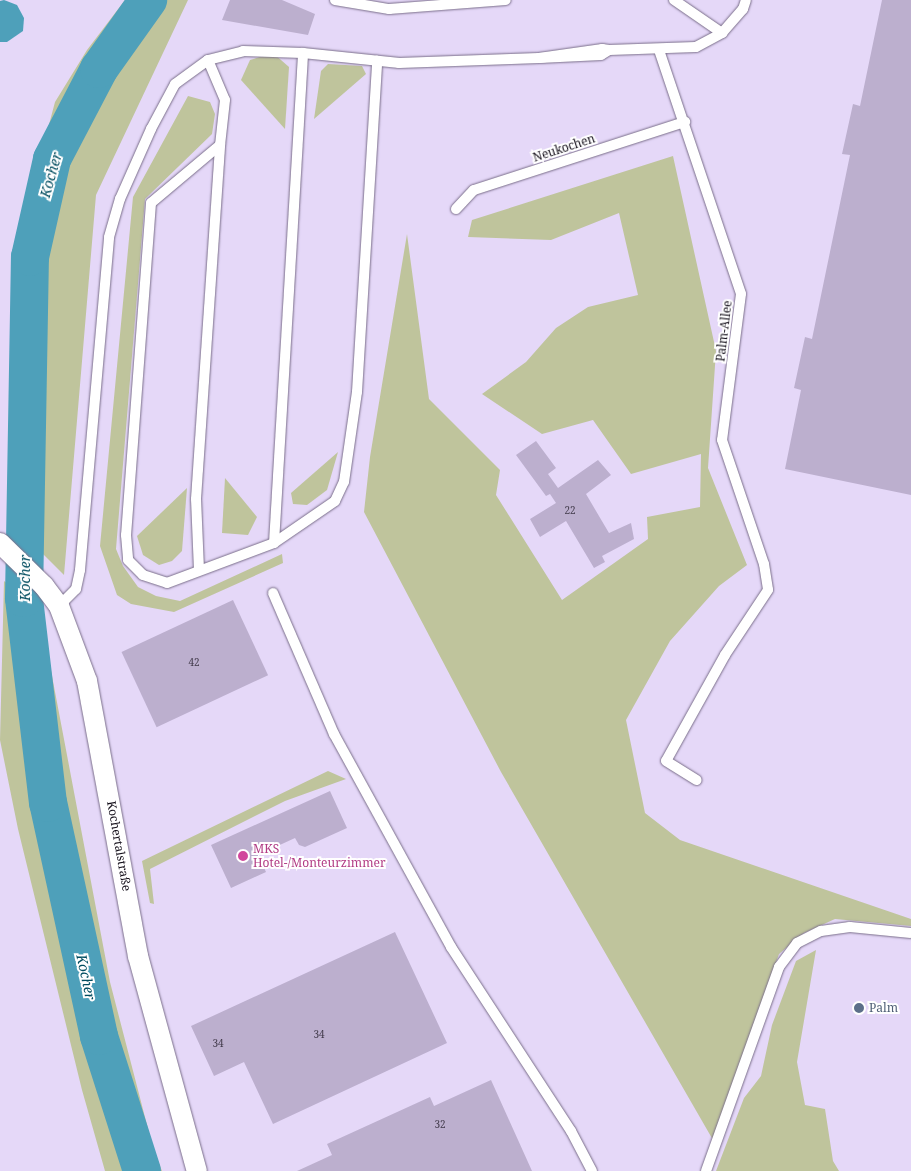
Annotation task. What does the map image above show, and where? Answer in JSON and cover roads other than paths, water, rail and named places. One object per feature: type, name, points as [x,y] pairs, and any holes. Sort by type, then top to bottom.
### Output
[{"type":"street","name":"Kochertalstraße","points":[[0,542],[44,586],[59,606],[87,681],[138,956],[197,1171]]},
{"type":"lane","points":[[335,0],[389,9],[506,0]]},
{"type":"lane","points":[[674,0],[722,33]]},
{"type":"lane","points":[[59,606],[76,589],[80,570],[109,237],[120,199],[162,107],[175,84],[208,60],[243,51],[303,53],[376,62],[539,58],[601,55],[609,50],[659,50],[696,47],[722,33],[743,9],[746,0]]},
{"type":"lane","name":"Palm-Allee","points":[[659,50],[685,122],[741,294],[722,440],[764,564],[768,590],[725,655],[666,761],[696,780]]},
{"type":"lane","points":[[274,543],[303,53]]},
{"type":"lane","points":[[199,570],[196,499],[220,144],[225,100],[208,60]]},
{"type":"lane","points":[[220,144],[151,202],[126,535],[128,560],[142,575],[167,583],[274,543],[335,501],[344,482],[357,392],[376,62]]},
{"type":"lane","name":"Neukochen","points":[[456,209],[474,190],[685,122]]},
{"type":"lane","points":[[273,593],[334,734],[451,947],[571,1131],[592,1171]]},
{"type":"lane","points":[[706,1171],[779,967],[797,943],[820,931],[850,927],[911,933]]},
{"type":"water","points":[[4,0],[17,5],[24,18],[23,31],[7,42],[0,42],[0,1]]},
{"type":"waterway","name":"Kocher","points":[[142,1171],[99,1036],[48,803],[24,598],[30,257],[52,159],[99,69],[148,0]]},
{"type":"place","name":"MKS Hotel-/Monteurzimmer","points":[[243,856]]},
{"type":"place","name":"Palm","points":[[859,1008]]}]
